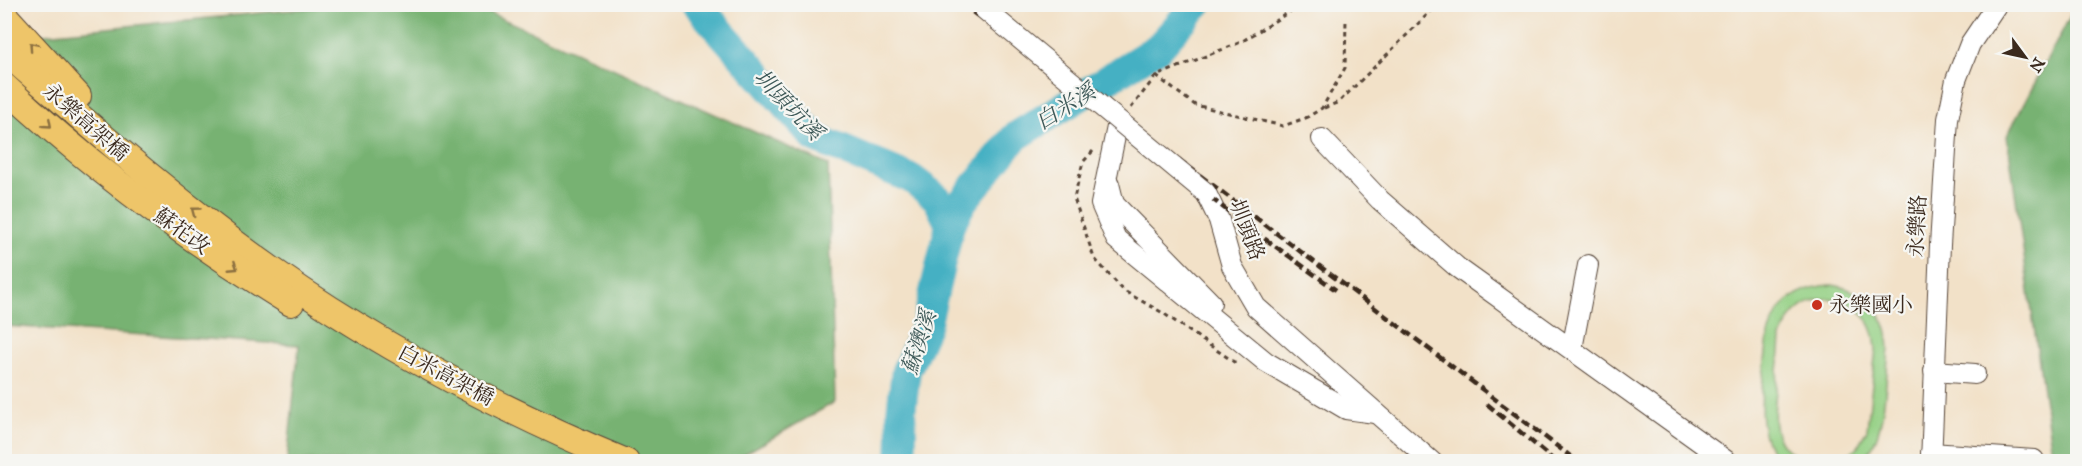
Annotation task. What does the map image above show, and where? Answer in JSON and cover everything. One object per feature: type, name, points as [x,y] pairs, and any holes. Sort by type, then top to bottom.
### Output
[{"type":"main road","points":[[4,15],[140,170]]},
{"type":"main road","name":"永樂高架橋","points":[[4,51],[140,170]]},
{"type":"main road","name":"永樂高架橋","points":[[4,86],[103,169]]},
{"type":"main road","name":"蘇花改","points":[[103,169],[155,212],[209,251],[270,280]]},
{"type":"main road","name":"蘇花改","points":[[140,170],[270,280]]},
{"type":"main road","name":"白米高架橋","points":[[270,280],[368,351],[458,401],[587,462]]},
{"type":"main road","name":"白米高架橋","points":[[270,280],[365,330],[434,370],[511,409],[626,462]]},
{"type":"street","name":"永樂路","points":[[1931,457],[1948,119],[1956,80],[1970,45],[1997,4]]},
{"type":"street","name":"圳頭路","points":[[983,6],[1206,193],[1220,220],[1232,266],[1256,308],[1432,462]]},
{"type":"street","points":[[1118,122],[1107,172],[1114,204],[1247,339],[1266,362],[1346,409],[1375,413]]},
{"type":"street","points":[[1322,139],[1380,200],[1458,268],[1728,462]]},
{"type":"street","points":[[1572,350],[1588,265]]},
{"type":"street","points":[[1934,371],[1975,374]]},
{"type":"street","points":[[1931,457],[2034,460]]},
{"type":"path","points":[[1118,122],[1156,76],[1241,42],[1302,4]]},
{"type":"path","points":[[1156,76],[1195,105],[1283,126],[1339,102],[1438,4]]},
{"type":"path","points":[[1322,108],[1345,68],[1346,19]]},
{"type":"path","points":[[1097,146],[1083,162],[1074,198],[1094,258],[1124,291],[1163,313],[1234,362],[1266,362]]},
{"type":"green space","points":[[341,5],[472,5],[828,165],[835,402],[732,461],[287,461],[299,345],[5,326],[4,38]]},
{"type":"green space","points":[[2076,5],[2077,461],[2053,461],[2007,136]]},
{"type":"green space","points":[[1832,285],[1856,292],[1865,298],[1880,314],[1884,324],[1889,349],[1883,409],[1876,439],[1870,451],[1861,461],[1838,461],[1856,449],[1867,430],[1876,348],[1871,328],[1862,313],[1849,303],[1833,299],[1817,300],[1802,307],[1790,319],[1781,338],[1774,412],[1776,432],[1785,448],[1804,461],[1780,461],[1770,449],[1762,419],[1762,384],[1768,335],[1777,314],[1791,299],[1809,289]]},
{"type":"waterway","name":"圳頭坑溪","points":[[696,4],[815,138],[912,179],[937,198],[950,225]]},
{"type":"waterway","name":"白米溪","points":[[901,462],[901,412],[906,371],[926,326],[950,225],[963,201],[1015,137],[1159,47],[1197,4]]},
{"type":"railway","points":[[962,4],[979,17]]},
{"type":"railway","points":[[974,4],[1578,462]]},
{"type":"railway","points":[[1083,98],[1247,226],[1336,290]]},
{"type":"railway","points":[[1487,404],[1556,462]]},
{"type":"place","name":"永樂國小","points":[[1817,305]]},
{"type":"water label","name":"蘇澳溪","points":[[918,342]]}]
